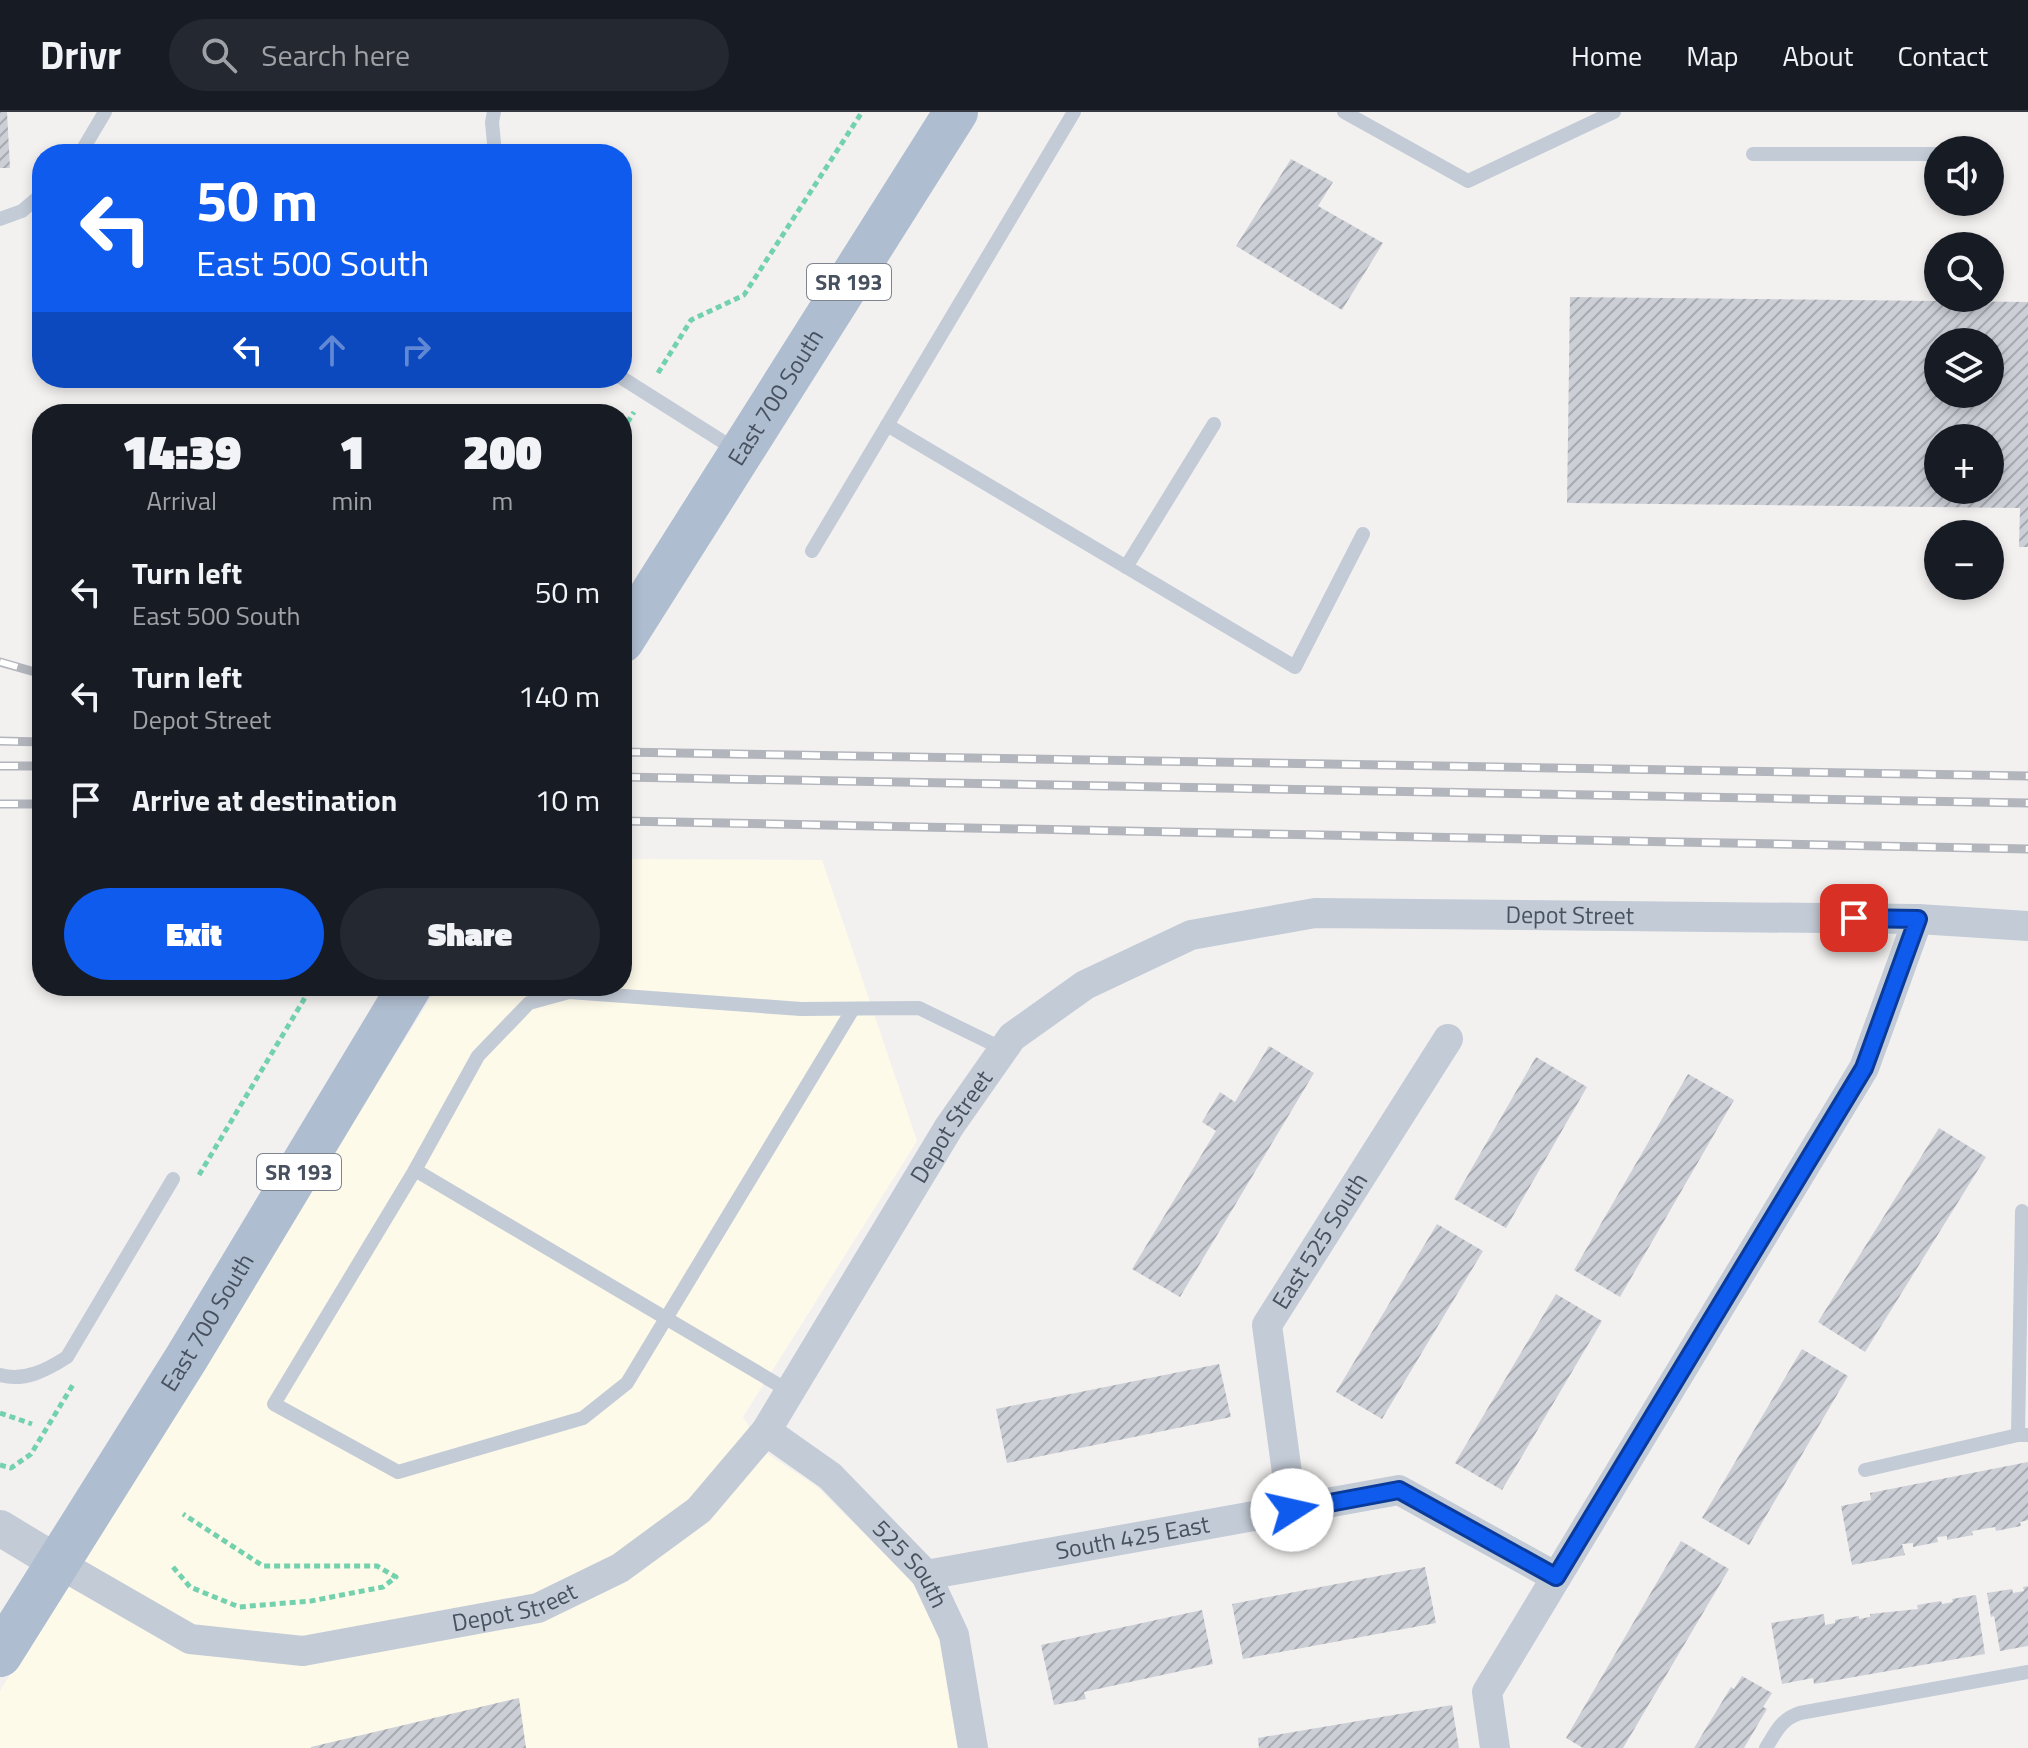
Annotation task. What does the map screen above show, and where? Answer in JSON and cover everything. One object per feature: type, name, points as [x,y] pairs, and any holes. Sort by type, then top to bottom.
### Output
[{"type":"main road","name":"East 700 South","points":[[632,625],[956,112]]},
{"type":"main road","name":"East 700 South","points":[[0,1655],[187,1357],[404,996]]},
{"type":"street","name":"Depot Street","points":[[58,1563],[190,1639],[303,1651],[538,1608],[620,1568],[699,1510],[766,1431],[949,1127],[1012,1037],[1085,985],[1191,935],[1315,913],[1918,919],[2028,926]]},
{"type":"street","points":[[1495,1748],[1487,1692],[1864,1068],[1918,919]]},
{"type":"street","name":"East 525 South","points":[[1292,1510],[1267,1325],[1448,1039]]},
{"type":"street","name":"525 South","points":[[766,1431],[830,1476],[926,1575],[954,1635],[973,1748]]},
{"type":"street","name":"South 425 East","points":[[926,1575],[1399,1490],[1556,1577]]},
{"type":"street","points":[[0,1528],[58,1563]]},
{"type":"lane","points":[[86,144],[105,112]]},
{"type":"lane","points":[[494,112],[494,144]]},
{"type":"lane","points":[[812,551],[1074,112]]},
{"type":"lane","points":[[1344,112],[1468,181],[1614,112]]},
{"type":"lane","points":[[1753,154],[1924,154]]},
{"type":"lane","points":[[0,219],[22,211],[32,202]]},
{"type":"lane","points":[[632,384],[741,453]]},
{"type":"lane","points":[[1126,567],[1214,424]]},
{"type":"lane","points":[[887,425],[1295,667],[1363,534]]},
{"type":"lane","points":[[554,996],[529,1003],[478,1056],[415,1170],[274,1404],[398,1472],[583,1418],[627,1383],[853,1009]]},
{"type":"lane","points":[[624,996],[801,1009],[919,1008],[1003,1049]]},
{"type":"lane","points":[[415,1170],[789,1391]]},
{"type":"lane","points":[[0,1375],[13,1379],[47,1370],[67,1357],[173,1179]]},
{"type":"lane","points":[[1865,1470],[2023,1435],[2022,1211]]},
{"type":"lane","points":[[1766,1748],[1789,1716],[2028,1672]]},
{"type":"path","points":[[691,320],[744,295],[862,112]]},
{"type":"path","points":[[0,1413],[32,1424]]},
{"type":"path","points":[[0,1465],[11,1468],[31,1454]]},
{"type":"path","points":[[173,1567],[190,1587],[239,1607],[311,1601],[383,1587],[396,1577],[377,1566],[263,1566],[183,1514]]},
{"type":"shaded area","points":[[632,859],[822,860],[917,1141],[743,1417],[765,1452],[817,1487],[911,1580],[939,1638],[958,1748],[0,1748],[0,1691],[432,996],[632,996]]},
{"type":"building","points":[[0,112],[7,112],[10,168],[0,168]]},
{"type":"building","points":[[1291,159],[1333,182],[1318,206],[1383,243],[1342,310],[1236,246]]},
{"type":"building","points":[[1570,297],[1924,301],[1924,312],[2004,312],[2004,302],[2028,302],[2028,547],[2019,547],[2020,508],[1567,503]]},
{"type":"building","points":[[1269,1046],[1314,1073],[1180,1297],[1132,1269],[1216,1131],[1202,1122],[1220,1092],[1235,1102]]},
{"type":"building","points":[[1536,1057],[1587,1087],[1506,1228],[1454,1199]]},
{"type":"building","points":[[1688,1074],[1734,1100],[1620,1297],[1574,1270]]},
{"type":"building","points":[[1939,1128],[1986,1157],[1865,1352],[1818,1322]]},
{"type":"building","points":[[1437,1224],[1483,1251],[1382,1419],[1336,1392]]},
{"type":"building","points":[[1556,1294],[1602,1321],[1502,1490],[1455,1463]]},
{"type":"building","points":[[1802,1349],[1848,1376],[1749,1545],[1702,1518]]},
{"type":"building","points":[[1219,1364],[1231,1417],[1007,1463],[996,1409]]},
{"type":"building","points":[[2028,1462],[2028,1520],[2020,1522],[2021,1526],[1996,1531],[1995,1527],[1972,1531],[1973,1535],[1947,1540],[1947,1536],[1937,1537],[1938,1542],[1913,1547],[1913,1543],[1902,1544],[1905,1555],[1852,1565],[1841,1506],[1871,1500],[1870,1493]]},
{"type":"building","points":[[1681,1541],[1729,1569],[1623,1748],[1583,1748],[1566,1738]]},
{"type":"building","points":[[1425,1567],[1436,1623],[1243,1659],[1232,1604]]},
{"type":"building","points":[[2028,1586],[2028,1646],[2000,1651],[1987,1593],[2012,1589],[2013,1593],[2024,1591],[2023,1587]]},
{"type":"building","points":[[1976,1595],[1985,1654],[1814,1684],[1813,1678],[1782,1684],[1771,1623],[1824,1614],[1825,1625],[1835,1623],[1835,1620],[1918,1609],[1917,1605],[1941,1601],[1942,1604]]},
{"type":"building","points":[[1202,1610],[1213,1664],[1084,1692],[1086,1699],[1054,1705],[1041,1645]]},
{"type":"building","points":[[1742,1676],[1772,1693],[1763,1707],[1767,1709],[1744,1748],[1694,1748],[1731,1687],[1734,1689]]},
{"type":"building","points":[[519,1698],[526,1748],[311,1748],[311,1747]]},
{"type":"building","points":[[1452,1705],[1459,1748],[1259,1748],[1258,1738]]},
{"type":"railway","points":[[0,662],[32,671]]},
{"type":"railway","points":[[0,741],[32,742]]},
{"type":"railway","points":[[632,752],[2028,776]]},
{"type":"railway","points":[[0,766],[32,766]]},
{"type":"railway","points":[[632,777],[2028,803]]},
{"type":"railway","points":[[0,804],[32,804]]},
{"type":"railway","points":[[632,821],[2028,849]]},
{"type":"route","points":[[1292,1510],[1399,1490],[1556,1577],[1864,1068],[1918,919],[1854,918]]}]
